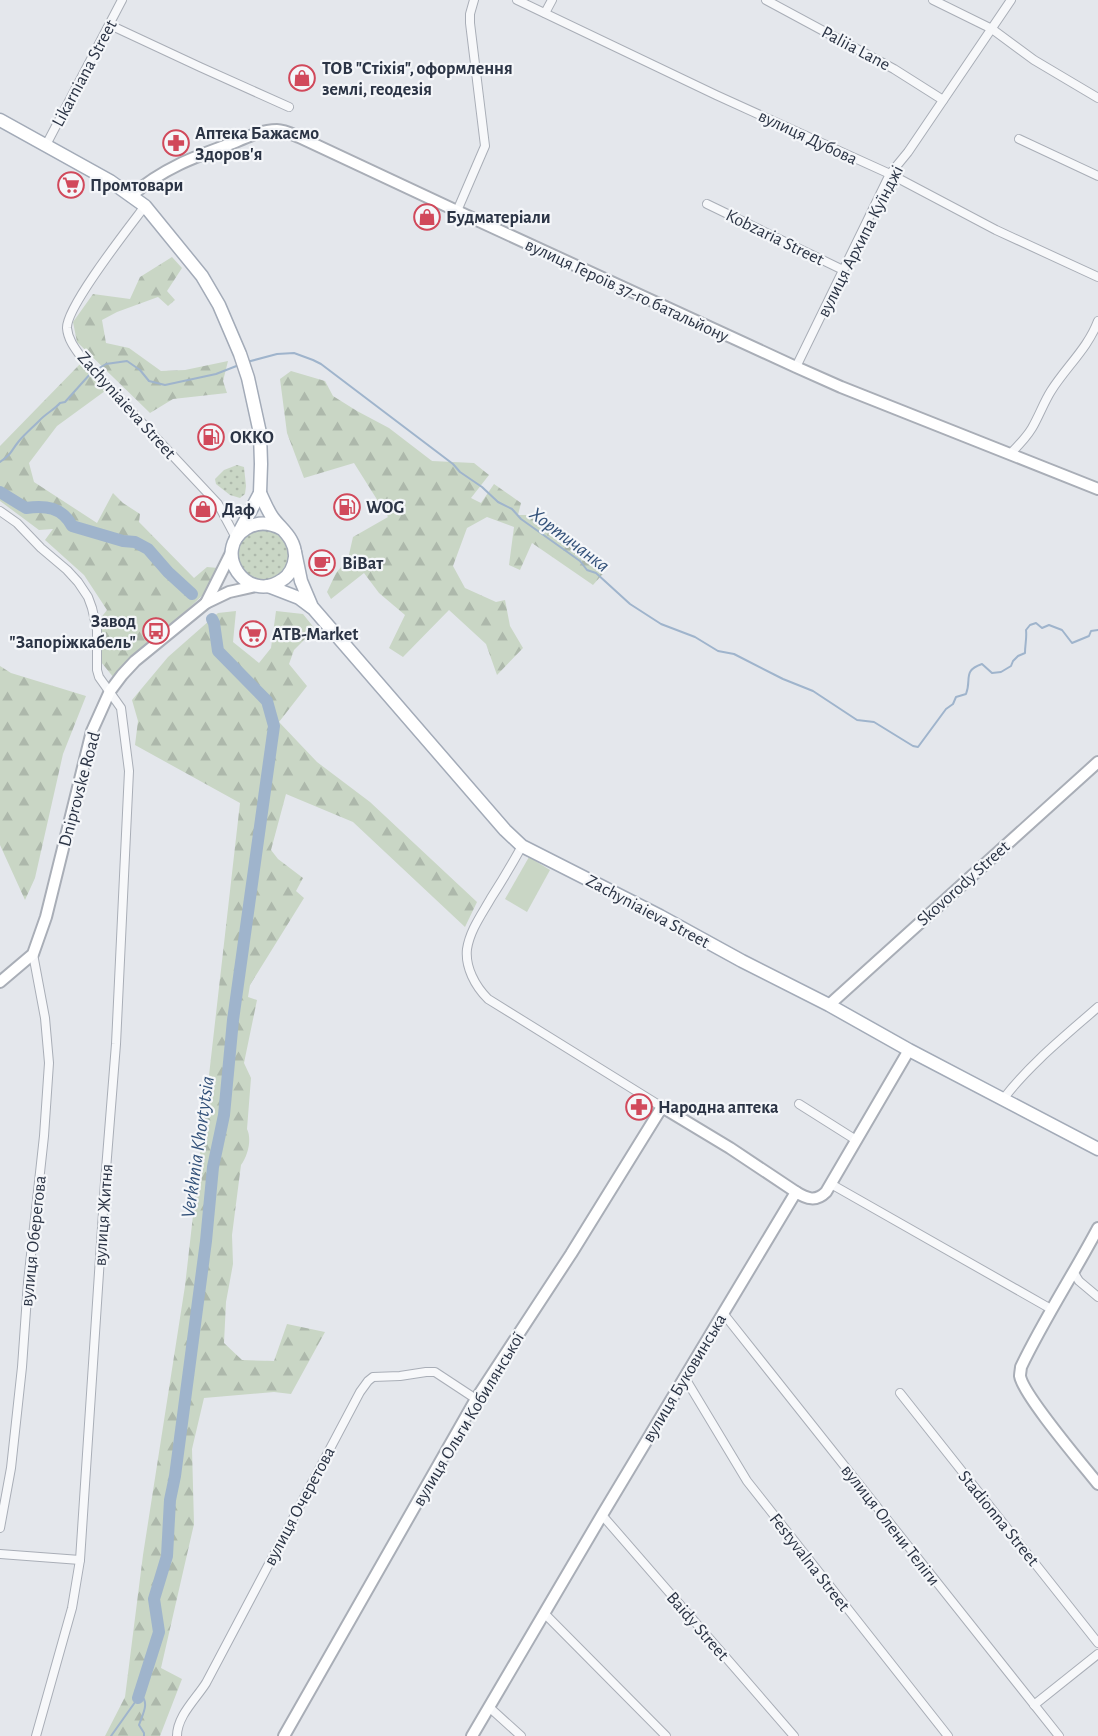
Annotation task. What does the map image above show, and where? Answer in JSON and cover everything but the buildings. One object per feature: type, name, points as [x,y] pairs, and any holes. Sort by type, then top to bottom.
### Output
[{"type":"main road","points":[[0,120],[131,195],[159,220],[202,276],[219,305],[240,354],[248,378],[260,433],[260,493],[234,545],[233,564],[239,576],[250,584],[274,585],[286,577],[293,566],[295,552]]},
{"type":"main road","points":[[260,493],[272,517],[291,539],[300,581],[312,607]]},
{"type":"main road","points":[[234,545],[245,529],[257,524],[270,524],[282,529]]},
{"type":"main road","name":"Zachyniaieva Street","points":[[262,586],[299,598],[312,607],[444,761],[522,846],[660,916],[1098,1149]]},
{"type":"street","name":"Likarniana Street","points":[[46,145],[122,0]]},
{"type":"street","points":[[457,212],[485,146],[470,23],[474,0]]},
{"type":"street","name":"вулиця Дубова","points":[[517,0],[890,174],[996,230],[1098,277]]},
{"type":"street","points":[[545,13],[552,0]]},
{"type":"street","name":"Paliia Lane","points":[[766,0],[894,69],[943,100]]},
{"type":"street","points":[[933,0],[992,29],[1035,60],[1098,98]]},
{"type":"street","name":"вулиця Архипа Куїнджі","points":[[796,367],[890,174],[1011,0]]},
{"type":"street","points":[[110,25],[289,107]]},
{"type":"street","name":"вулиця Героїв 37-го батальйону","points":[[131,195],[160,173],[188,159],[255,134],[268,130],[280,130],[796,367],[1098,489]]},
{"type":"street","points":[[1018,139],[1098,176]]},
{"type":"street","name":"Kobzaria Street","points":[[707,204],[843,270]]},
{"type":"street","name":"Zachyniaieva Street","points":[[145,206],[107,256],[71,313],[67,327],[71,343],[218,504],[234,545]]},
{"type":"street","points":[[1011,453],[1023,442],[1033,427],[1050,393],[1082,351],[1098,321]]},
{"type":"street","name":"вулиця Житня","points":[[0,511],[17,523],[67,570],[88,597],[97,630],[96,670],[111,691],[123,714],[129,771],[117,1044],[105,1182],[80,1560],[72,1608],[36,1736]]},
{"type":"street","points":[[206,603],[234,545]]},
{"type":"street","name":"Dniprovske Road","points":[[0,982],[33,954],[46,918],[92,731],[111,691],[135,661],[206,603],[229,592],[262,586]]},
{"type":"street","name":"Skovorody Street","points":[[829,1005],[1098,762]]},
{"type":"street","points":[[522,846],[474,927],[467,949],[471,976],[481,992],[488,999],[730,1148],[796,1192],[808,1198],[819,1198],[826,1192],[909,1050]]},
{"type":"street","name":"вулиця Оберегова","points":[[0,1528],[11,1468],[22,1367],[49,1063],[45,1018],[33,954]]},
{"type":"street","points":[[1004,1098],[1017,1081],[1098,1008]]},
{"type":"street","points":[[799,1104],[856,1140]]},
{"type":"street","name":"вулиця Ольги Кобилянської","points":[[284,1736],[476,1399],[565,1264],[662,1107]]},
{"type":"street","points":[[831,1184],[1051,1309]]},
{"type":"street","name":"вулиця Буковинська","points":[[472,1736],[796,1192]]},
{"type":"street","points":[[1098,1228],[1074,1273],[1051,1309],[1020,1375],[1027,1391],[1040,1410],[1098,1484]]},
{"type":"street","points":[[1074,1273],[1078,1281],[1098,1298]]},
{"type":"street","name":"вулиця Олени Теліги","points":[[723,1313],[1059,1736]]},
{"type":"street","name":"вулиця Очеретова","points":[[177,1736],[181,1722],[193,1699],[206,1683],[360,1392],[370,1378],[426,1371],[435,1372],[476,1399]]},
{"type":"street","name":"Festyvalna Street","points":[[685,1378],[747,1481],[948,1736]]},
{"type":"street","name":"Stadionna Street","points":[[900,1393],[1098,1643]]},
{"type":"street","name":"Baidy Street","points":[[602,1515],[794,1736]]},
{"type":"street","points":[[0,1554],[80,1560]]},
{"type":"street","points":[[544,1613],[666,1736]]},
{"type":"street","points":[[1034,1705],[1098,1654]]},
{"type":"street","points":[[489,1707],[521,1736]]},
{"type":"green space","points":[[172,257],[182,268],[167,291],[175,300],[168,306],[158,297],[102,320],[106,343],[129,348],[161,371],[185,370],[228,361],[223,381],[227,393],[173,399],[150,413],[77,342],[73,322],[93,294],[130,299],[140,277]]},
{"type":"green space","points":[[80,364],[105,391],[57,426],[29,463],[34,482],[97,523],[113,493],[140,514],[139,522],[194,578],[207,567],[218,568],[203,595],[114,678],[97,657],[96,624],[107,610],[84,575],[45,540],[53,529],[39,530],[0,501],[0,446]]},
{"type":"green space","points":[[291,371],[325,381],[333,396],[389,428],[432,461],[474,463],[489,475],[471,498],[481,503],[494,484],[521,503],[518,515],[539,515],[540,523],[556,523],[564,537],[581,544],[608,568],[593,585],[532,543],[520,570],[509,565],[514,527],[487,517],[467,528],[453,566],[465,588],[496,602],[505,600],[510,626],[523,648],[497,675],[486,644],[449,610],[403,657],[389,648],[405,615],[379,593],[364,573],[331,599],[327,592],[336,573],[348,559],[353,537],[388,517],[354,463],[304,478],[287,433],[280,379]]},
{"type":"green space","points":[[237,465],[244,467],[246,486],[245,494],[240,498],[230,495],[216,484],[215,479],[224,470]]},
{"type":"green space","points":[[263,527],[280,535],[288,549],[289,556],[284,570],[279,575],[264,581],[246,576],[236,556],[243,536]]},
{"type":"green space","points":[[236,611],[233,642],[259,663],[271,648],[276,611],[303,614],[315,629],[294,650],[289,664],[307,686],[279,722],[317,762],[370,802],[477,902],[465,927],[353,822],[286,794],[271,850],[278,859],[303,878],[296,891],[304,898],[250,985],[248,997],[257,1000],[244,1063],[251,1078],[247,1129],[249,1142],[241,1165],[232,1235],[233,1264],[226,1302],[224,1343],[242,1360],[274,1361],[287,1324],[325,1332],[291,1394],[274,1392],[204,1398],[192,1449],[194,1524],[161,1668],[182,1679],[160,1736],[105,1736],[125,1697],[143,1555],[185,1286],[240,803],[135,745],[138,721],[132,700],[168,657],[218,613]]},
{"type":"green space","points":[[0,666],[11,673],[86,696],[63,754],[35,878],[25,900],[0,845]]},
{"type":"green space","points":[[529,857],[550,870],[527,912],[505,899]]},
{"type":"waterway","name":"Хортичанка","points":[[247,362],[277,354],[294,353],[321,364],[453,464],[498,502],[512,509],[521,519],[580,561],[587,570],[596,573],[630,604],[661,624],[695,637],[718,651],[734,654],[783,679],[813,691],[857,720],[874,722],[913,746],[918,747],[946,709],[953,704],[956,697],[966,694],[972,670],[982,664],[992,673],[1001,672],[1011,666],[1018,656],[1025,653],[1026,630],[1030,625],[1036,623],[1042,628],[1049,625],[1062,630],[1072,643],[1089,636],[1091,631],[1098,630]]},
{"type":"waterway","name":"Хортичанка","points":[[96,370],[106,364],[127,361],[140,370],[149,381],[165,385],[216,374],[239,365]]},
{"type":"waterway","name":"Хортичанка","points":[[0,462],[41,419],[60,403],[65,402],[91,373]]},
{"type":"waterway","name":"Verkhnia Khortytsia","points":[[0,492],[26,508],[46,507],[58,511],[72,526],[123,541],[135,542],[148,549],[192,594],[190,592]]},
{"type":"waterway","name":"Verkhnia Khortytsia","points":[[138,1698],[159,1632],[154,1599],[167,1556],[170,1500],[206,1241],[213,1167],[224,1115],[233,1020],[274,726],[267,701],[218,651],[212,619]]},
{"type":"waterway","points":[[140,1694],[145,1701],[139,1725],[144,1736]]},
{"type":"waterway","points":[[111,1736],[138,1698]]},
{"type":"place","name":"ТОВ \"Стіхія\", оформлення землі, геодезія","points":[[302,78]]},
{"type":"place","name":"Аптека Бажаємо Здоров'я","points":[[176,143]]},
{"type":"place","name":"Промтовари","points":[[71,185]]},
{"type":"place","name":"Будматеріали","points":[[427,217]]},
{"type":"place","name":"OKKO","points":[[211,437]]},
{"type":"place","name":"WOG","points":[[347,507]]},
{"type":"place","name":"Даф","points":[[203,509]]},
{"type":"place","name":"ВіВат","points":[[322,563]]},
{"type":"place","name":"Завод \"Запоріжкабель\"","points":[[156,631]]},
{"type":"place","name":"ATB-Market","points":[[253,634]]},
{"type":"place","name":"Народна аптека","points":[[639,1107]]}]
